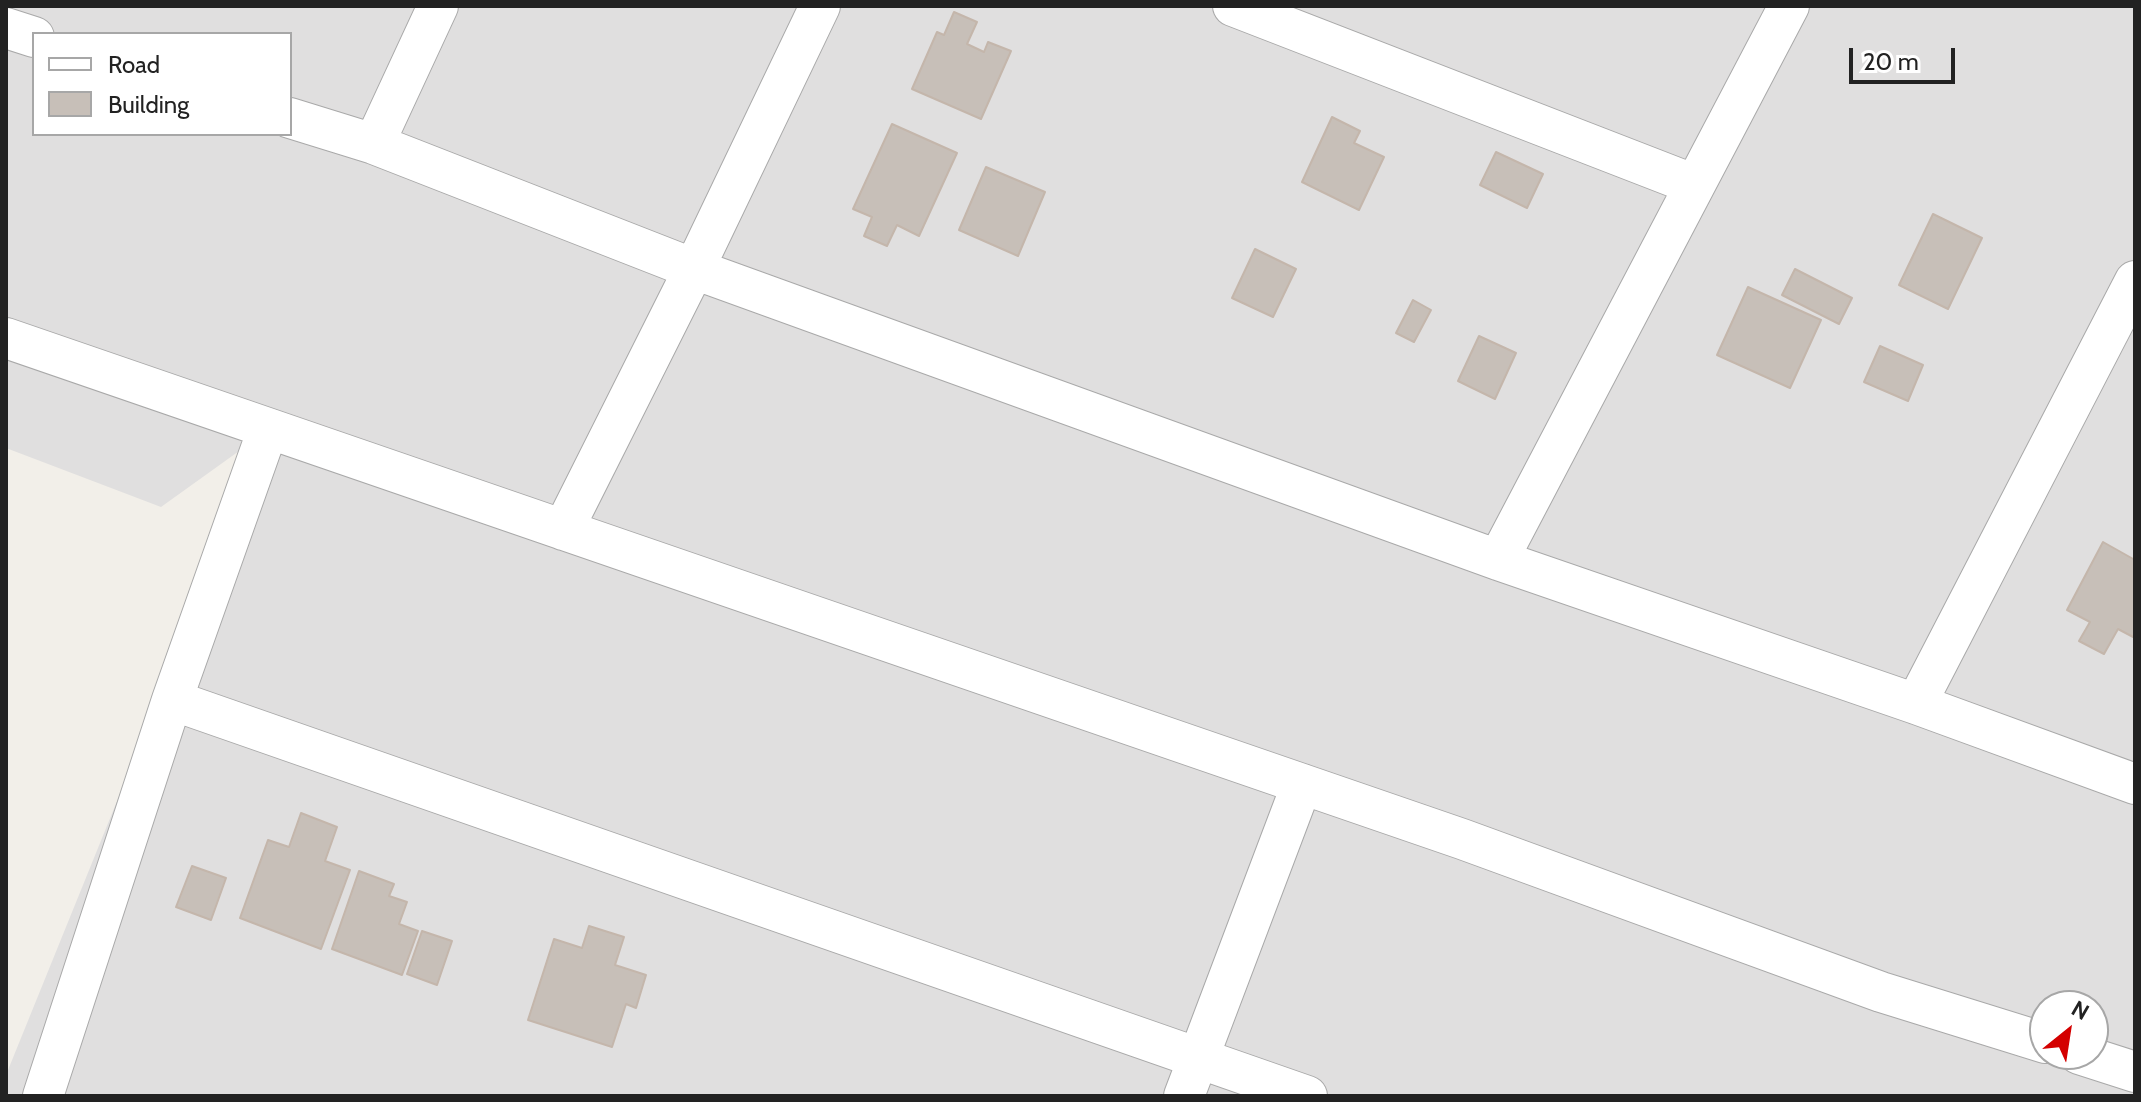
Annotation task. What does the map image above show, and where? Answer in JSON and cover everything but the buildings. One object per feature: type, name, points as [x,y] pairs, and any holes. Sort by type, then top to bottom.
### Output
[{"type":"street","points":[[374,144],[438,6]]},
{"type":"street","points":[[563,530],[694,269],[820,6]]},
{"type":"street","points":[[1233,6],[1298,18],[1695,185]]},
{"type":"street","points":[[1498,560],[1789,6]]},
{"type":"street","points":[[6,28],[32,36]]},
{"type":"street","points":[[292,119],[374,144],[694,269],[1498,560],[1916,704],[2135,784]]},
{"type":"street","points":[[1916,704],[2135,281]]},
{"type":"street","points":[[6,338],[1302,784],[1881,992],[2029,1038]]},
{"type":"street","points":[[43,1096],[172,700],[268,429]]},
{"type":"street","points":[[172,700],[1191,1078],[1307,1096]]},
{"type":"street","points":[[1191,1078],[1302,784]]},
{"type":"street","points":[[2109,1064],[2135,1072]]},
{"type":"shaded area","points":[[6,6],[2135,6],[2135,1096],[6,1096],[6,1075],[267,431],[161,507],[6,448]]}]
